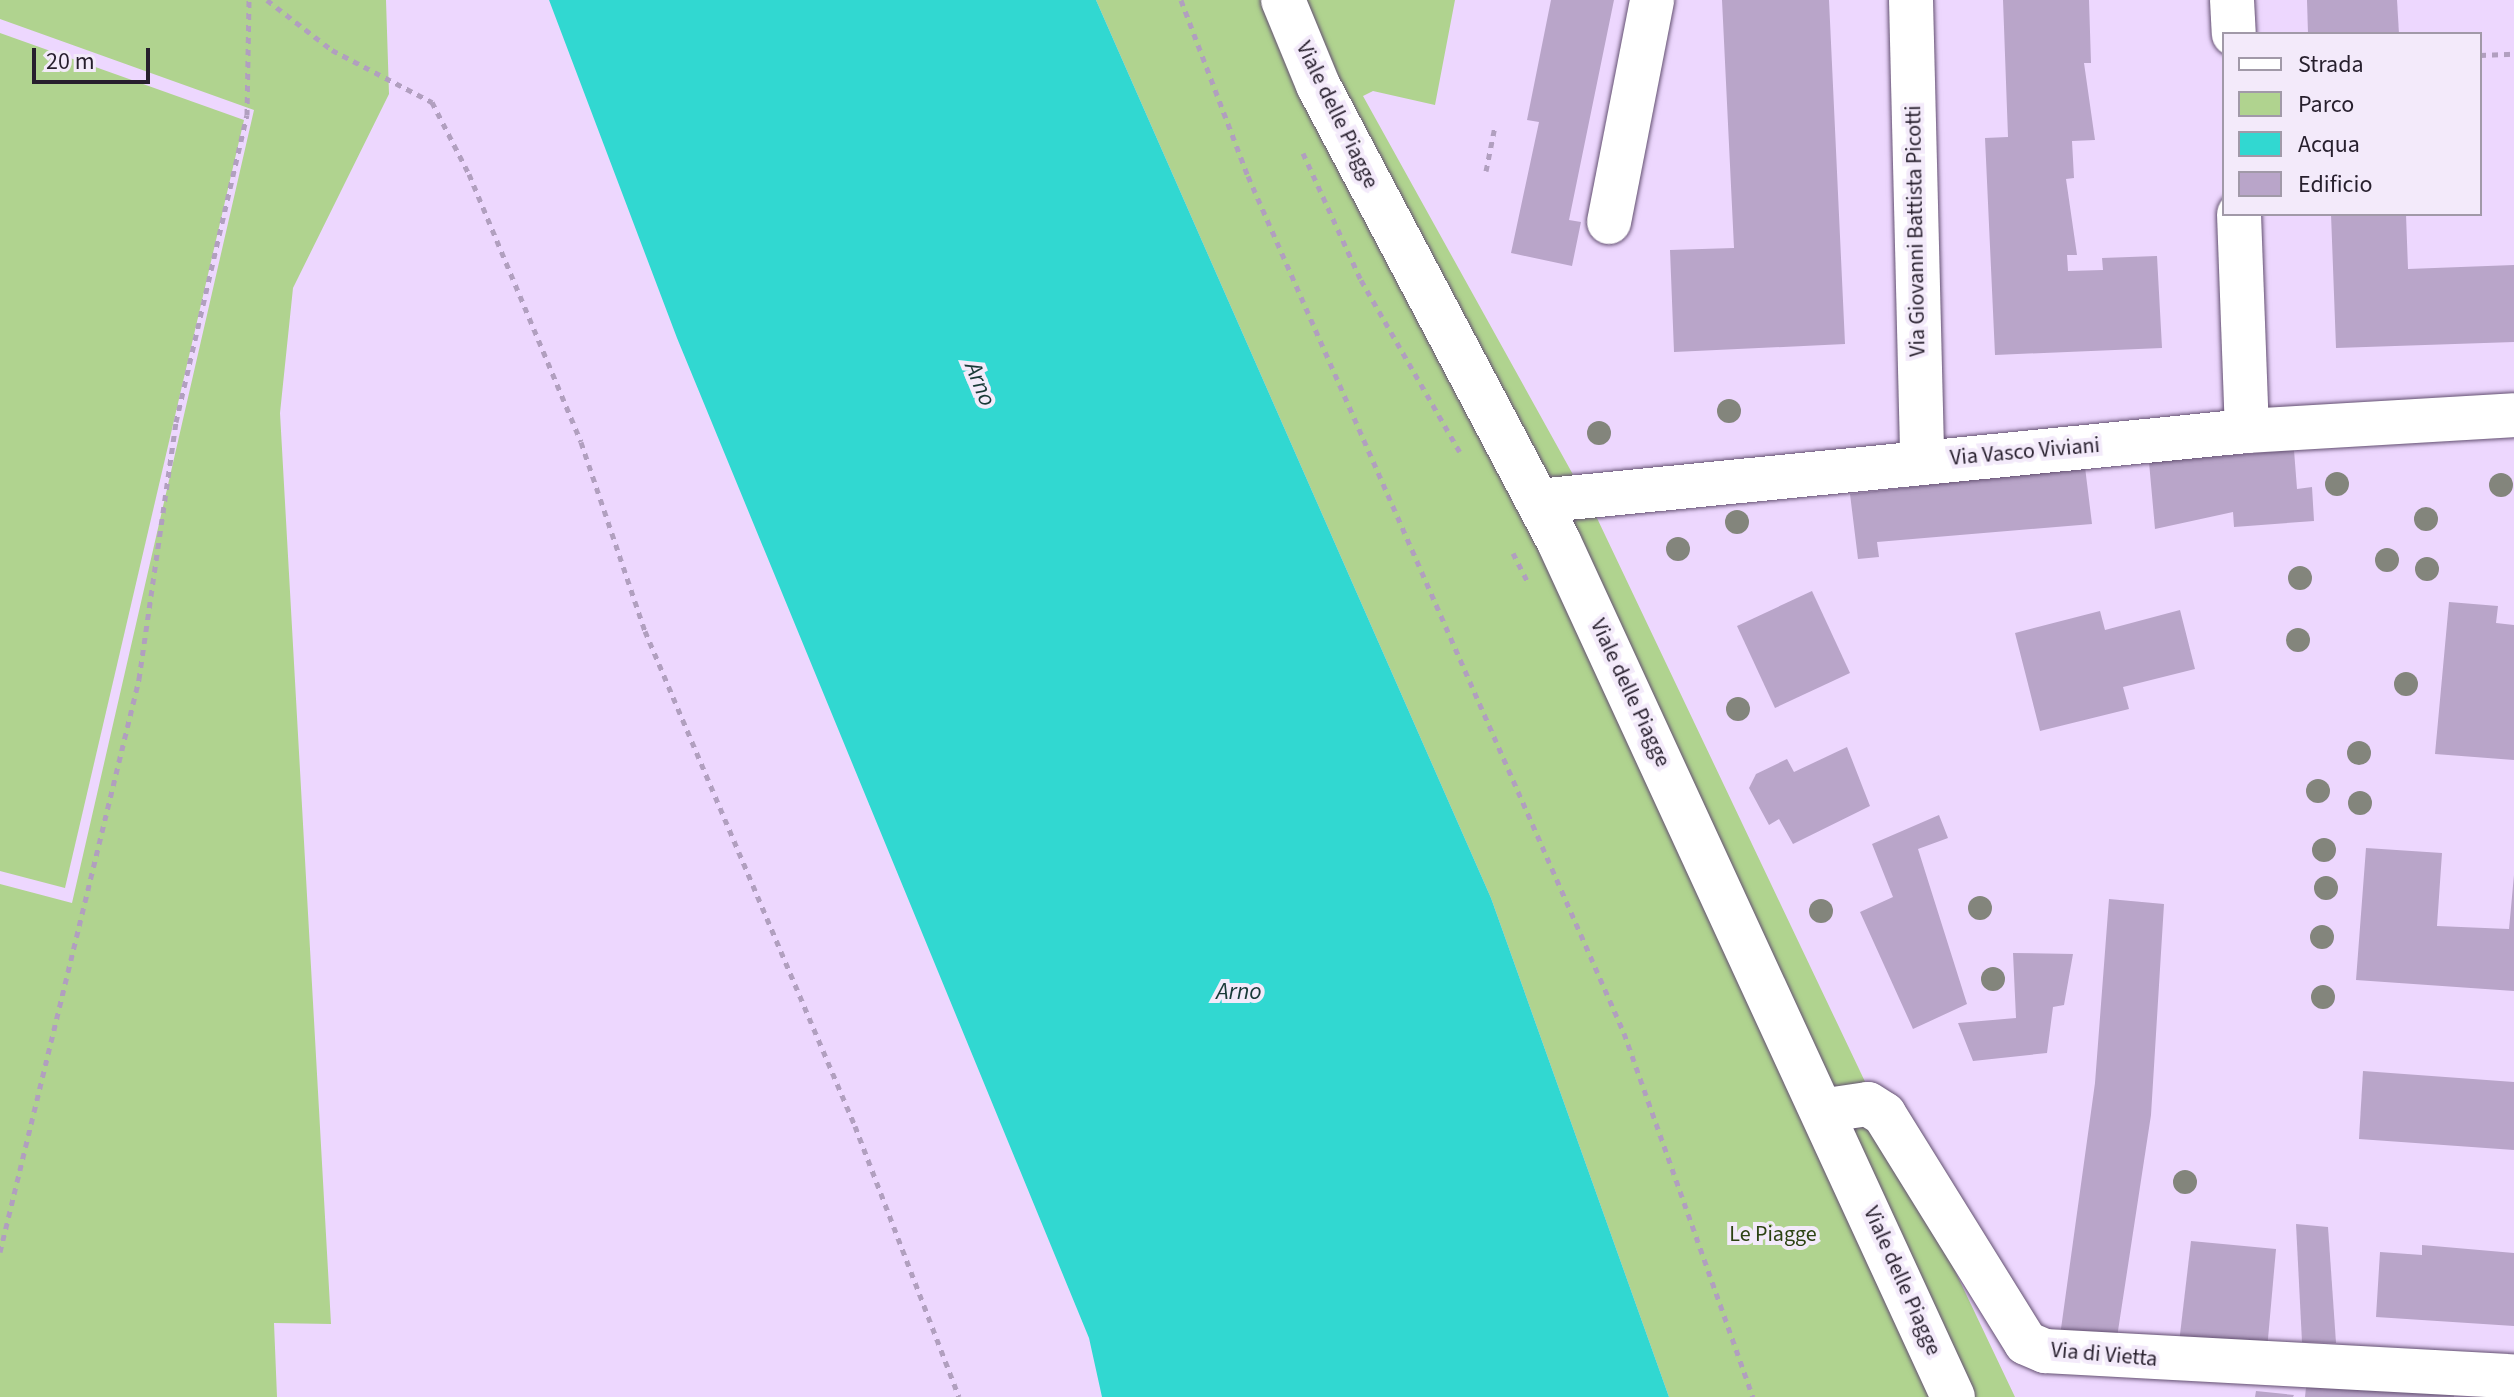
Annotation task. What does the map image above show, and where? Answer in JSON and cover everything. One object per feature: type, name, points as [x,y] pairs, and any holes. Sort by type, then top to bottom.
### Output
[{"type":"street","name":"Viale delle Piagge","points":[[1283,0],[1318,85],[1538,501],[1827,1110],[1953,1397]]},
{"type":"street","points":[[1609,222],[1652,0]]},
{"type":"street","name":"Via Giovanni Battista Picotti","points":[[1911,0],[1922,461]]},
{"type":"street","points":[[2232,0],[2234,32]]},
{"type":"street","points":[[2239,216],[2247,431]]},
{"type":"street","name":"Via Vasco Viviani","points":[[1538,501],[2247,431],[2514,415]]},
{"type":"street","name":"Via di Vietta","points":[[1827,1110],[1868,1104],[1884,1114],[2026,1343],[2045,1351],[2514,1376]]},
{"type":"path","points":[[0,1252],[139,679],[176,422],[247,115],[249,0]]},
{"type":"path","points":[[267,0],[332,50],[432,102],[469,174],[581,442],[645,631],[855,1126],[959,1397]]},
{"type":"path","points":[[1181,0],[1248,176],[1624,1033],[1753,1397]]},
{"type":"path","points":[[2482,55],[2514,54]]},
{"type":"path","points":[[1486,171],[1495,126]]},
{"type":"path","points":[[1296,138],[1361,280],[1467,464]]},
{"type":"path","points":[[1510,545],[1529,587]]},
{"type":"green space","points":[[0,0],[386,0],[389,94],[293,288],[280,413],[331,1324],[274,1323],[277,1397],[0,1397],[0,884],[72,903],[254,110],[0,19]]},
{"type":"green space","name":"Le Piagge","points":[[1096,0],[1455,0],[1435,105],[1373,91],[1363,96],[1596,516],[2015,1397],[1669,1397],[1491,898]]},
{"type":"green space","points":[[0,33],[244,120],[65,888],[0,871]]},
{"type":"water","name":"Arno","points":[[549,0],[1096,0],[1491,898],[1669,1397],[1102,1397],[1089,1338],[677,338]]},
{"type":"building","points":[[1551,0],[1614,0],[1569,220],[1581,222],[1572,266],[1511,253],[1539,122],[1527,120]]},
{"type":"building","points":[[1722,0],[1829,0],[1845,344],[1674,352],[1670,250],[1734,248]]},
{"type":"building","points":[[2003,0],[2089,0],[2091,63],[2084,63],[2095,140],[2072,141],[2074,178],[2066,179],[2077,255],[2067,255],[2068,271],[2103,270],[2102,258],[2157,256],[2162,348],[1995,355],[1985,138],[2008,137]]},
{"type":"building","points":[[2307,0],[2397,0],[2399,32],[2308,32]]},
{"type":"building","points":[[2331,216],[2406,216],[2408,269],[2514,265],[2514,342],[2336,348]]},
{"type":"building","points":[[2294,450],[2297,489],[2312,487],[2314,521],[2234,527],[2233,512],[2155,529],[2149,462]]},
{"type":"building","points":[[2085,467],[2092,524],[1877,542],[1879,557],[1858,559],[1850,494]]},
{"type":"building","points":[[1812,591],[1850,673],[1775,708],[1737,626]]},
{"type":"building","points":[[2449,602],[2498,606],[2496,623],[2514,625],[2514,760],[2435,754]]},
{"type":"building","points":[[2180,610],[2195,669],[2123,687],[2129,709],[2040,731],[2015,633],[2100,611],[2105,630]]},
{"type":"building","points":[[1847,747],[1870,806],[1793,844],[1779,819],[1769,825],[1749,788],[1756,774],[1787,759],[1794,772]]},
{"type":"building","points":[[1939,815],[1948,838],[1918,849],[1967,1004],[1913,1029],[1860,912],[1893,897],[1872,844]]},
{"type":"building","points":[[2366,848],[2442,853],[2437,926],[2509,929],[2514,875],[2514,991],[2356,980]]},
{"type":"building","points":[[2109,899],[2164,904],[2151,1115],[2116,1344],[2060,1336],[2095,1083]]},
{"type":"building","points":[[2013,953],[2073,954],[2064,1005],[2053,1007],[2047,1053],[1973,1061],[1958,1023],[2016,1018]]},
{"type":"building","points":[[2363,1071],[2514,1082],[2514,1150],[2359,1139]]},
{"type":"building","points":[[2296,1224],[2328,1227],[2336,1343],[2302,1342]]},
{"type":"building","points":[[2191,1241],[2276,1249],[2267,1350],[2179,1343]]},
{"type":"building","points":[[2422,1245],[2514,1253],[2514,1326],[2376,1317],[2380,1252],[2422,1255]]},
{"type":"building","points":[[2307,1378],[2454,1384],[2454,1397],[2305,1397]]},
{"type":"building","points":[[2256,1391],[2294,1395],[2255,1397]]}]
